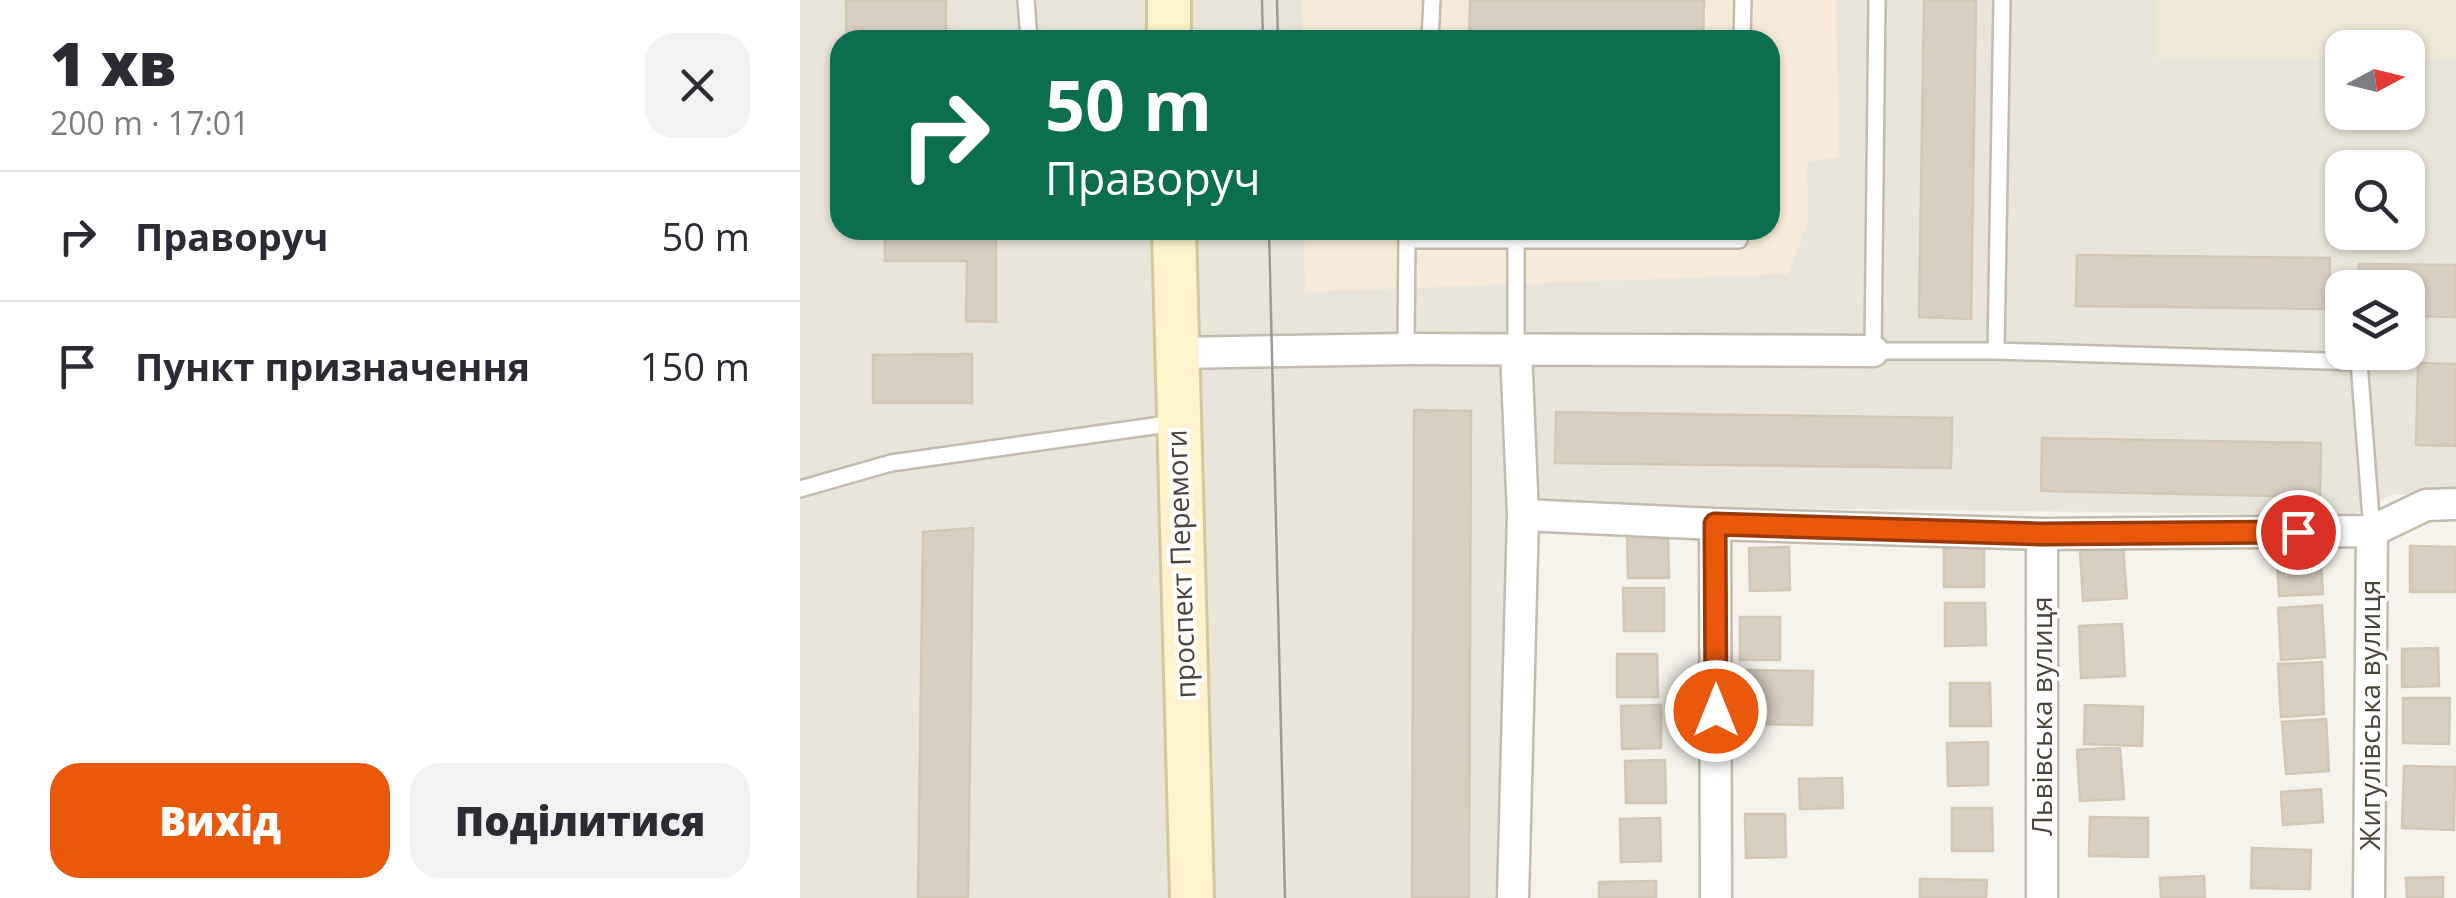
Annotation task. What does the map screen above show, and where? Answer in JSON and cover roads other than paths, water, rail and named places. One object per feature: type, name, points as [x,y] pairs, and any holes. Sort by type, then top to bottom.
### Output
[{"type":"main road","points":[[1168,0],[1170,30]]},
{"type":"main road","name":"проспект Перемоги","points":[[1174,240],[1192,898]]},
{"type":"street","points":[[1176,352],[1406,348],[1873,350]]},
{"type":"street","points":[[1514,898],[1522,514],[1516,350]]},
{"type":"street","points":[[1522,514],[2042,534],[2372,531],[2426,505],[2456,504]]},
{"type":"street","points":[[1715,524],[1716,898]]},
{"type":"street","name":"Жигулівська вулиця","points":[[2368,898],[2372,531]]},
{"type":"street","name":"Львівська вулиця","points":[[2042,534],[2042,898]]},
{"type":"lane","points":[[1026,0],[1028,30]]},
{"type":"lane","points":[[1430,30],[1432,0]]},
{"type":"lane","points":[[1742,30],[1743,0]]},
{"type":"lane","points":[[1877,0],[1873,350],[2358,362],[2372,531]]},
{"type":"lane","points":[[1996,351],[2002,0]]},
{"type":"lane","points":[[1406,348],[1407,240]]},
{"type":"lane","points":[[1516,350],[1516,240],[1739,240]]},
{"type":"lane","points":[[800,489],[892,464],[1177,423]]},
{"type":"tram line","points":[[1262,0],[1263,30]]},
{"type":"tram line","points":[[1277,0],[1278,30]]},
{"type":"tram line","points":[[1269,240],[1285,898]]}]
